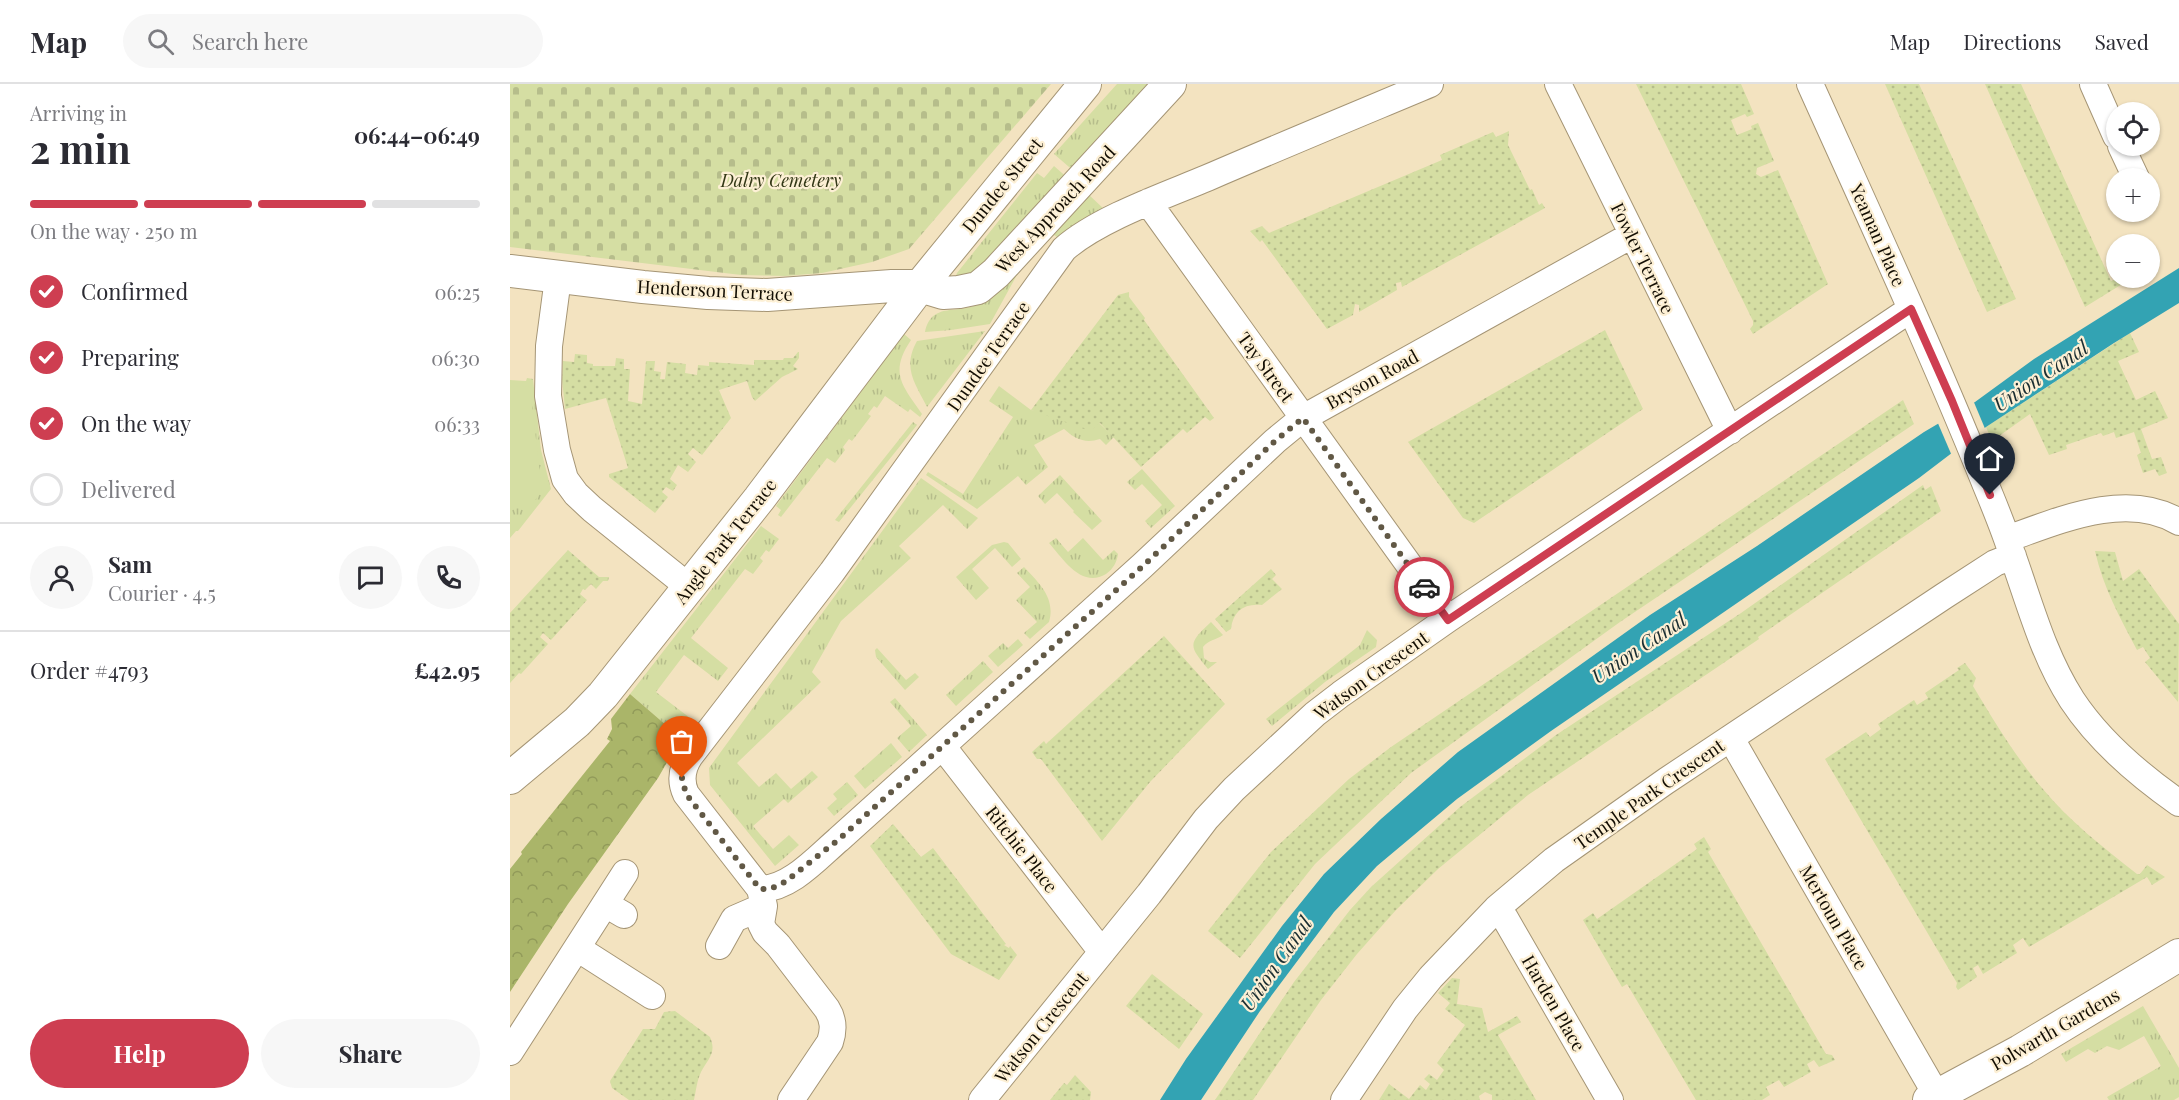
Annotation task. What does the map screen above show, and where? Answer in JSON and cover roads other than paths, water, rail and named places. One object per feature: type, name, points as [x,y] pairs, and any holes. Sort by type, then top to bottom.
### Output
[{"type":"street","name":"Dundee Street","points":[[920,286],[1085,84]]},
{"type":"street","name":"West Approach Road","points":[[920,286],[943,293],[973,290],[986,282],[1048,218],[1170,84]]},
{"type":"street","name":"Dundee Terrace","points":[[762,898],[694,816],[684,788],[683,770],[690,756],[832,572],[1064,249],[1095,229],[1148,202],[1430,84]]},
{"type":"street","name":"Fowler Terrace","points":[[1557,84],[1730,431]]},
{"type":"street","name":"Yeaman Place","points":[[1810,84],[1952,401],[2010,547],[2041,640],[2059,679],[2091,725],[2129,764],[2179,803]]},
{"type":"street","points":[[2093,84],[2106,113]]},
{"type":"street","name":"Tay Street","points":[[1148,202],[1448,620]]},
{"type":"street","name":"Bryson Road","points":[[719,946],[734,919],[770,889],[804,869],[1143,566],[1267,448],[1303,418],[1632,235]]},
{"type":"street","name":"Henderson Terrace","points":[[510,271],[686,291],[757,295],[920,286]]},
{"type":"street","points":[[558,278],[549,346],[548,396],[557,450],[566,479],[576,494],[591,509],[689,587]]},
{"type":"street","name":"Angle Park Terrace","points":[[510,778],[592,707],[759,499],[920,286]]},
{"type":"street","name":"Watson Crescent","points":[[982,1100],[1206,819],[1234,789],[1332,700],[1911,309]]},
{"type":"street","name":"Temple Park Crescent","points":[[1344,1100],[1418,992],[1467,937],[1497,908],[1554,860],[1729,739],[1995,563],[2010,547],[2057,521],[2100,510],[2136,509],[2177,513]]},
{"type":"street","name":"Mertoun Place","points":[[1729,739],[1933,1098]]},
{"type":"street","name":"Ritchie Place","points":[[942,747],[1102,952]]},
{"type":"street","points":[[510,1052],[577,948],[614,910],[625,873]]},
{"type":"street","points":[[762,898],[761,924],[765,932],[784,963],[827,1010],[833,1026],[830,1042],[791,1100]]},
{"type":"street","name":"Harden Place","points":[[1497,908],[1505,918],[1610,1100]]},
{"type":"street","points":[[577,948],[652,996]]},
{"type":"street","name":"Polwarth Gardens","points":[[1933,1098],[2020,1051],[2179,955]]},
{"type":"water","name":"Union Canal","points":[[2179,268],[2179,303],[1986,427],[1919,478],[1551,731],[1457,799],[1377,866],[1334,912],[1260,1011],[1201,1100],[1160,1100],[1186,1059],[1282,926],[1324,874],[1381,819],[1458,752],[1650,615],[1757,546],[1924,432],[1975,402],[2034,359],[2147,288],[2160,288],[2160,280]]},
{"type":"park label","name":"Dalry Cemetery","points":[[781,180]]}]
